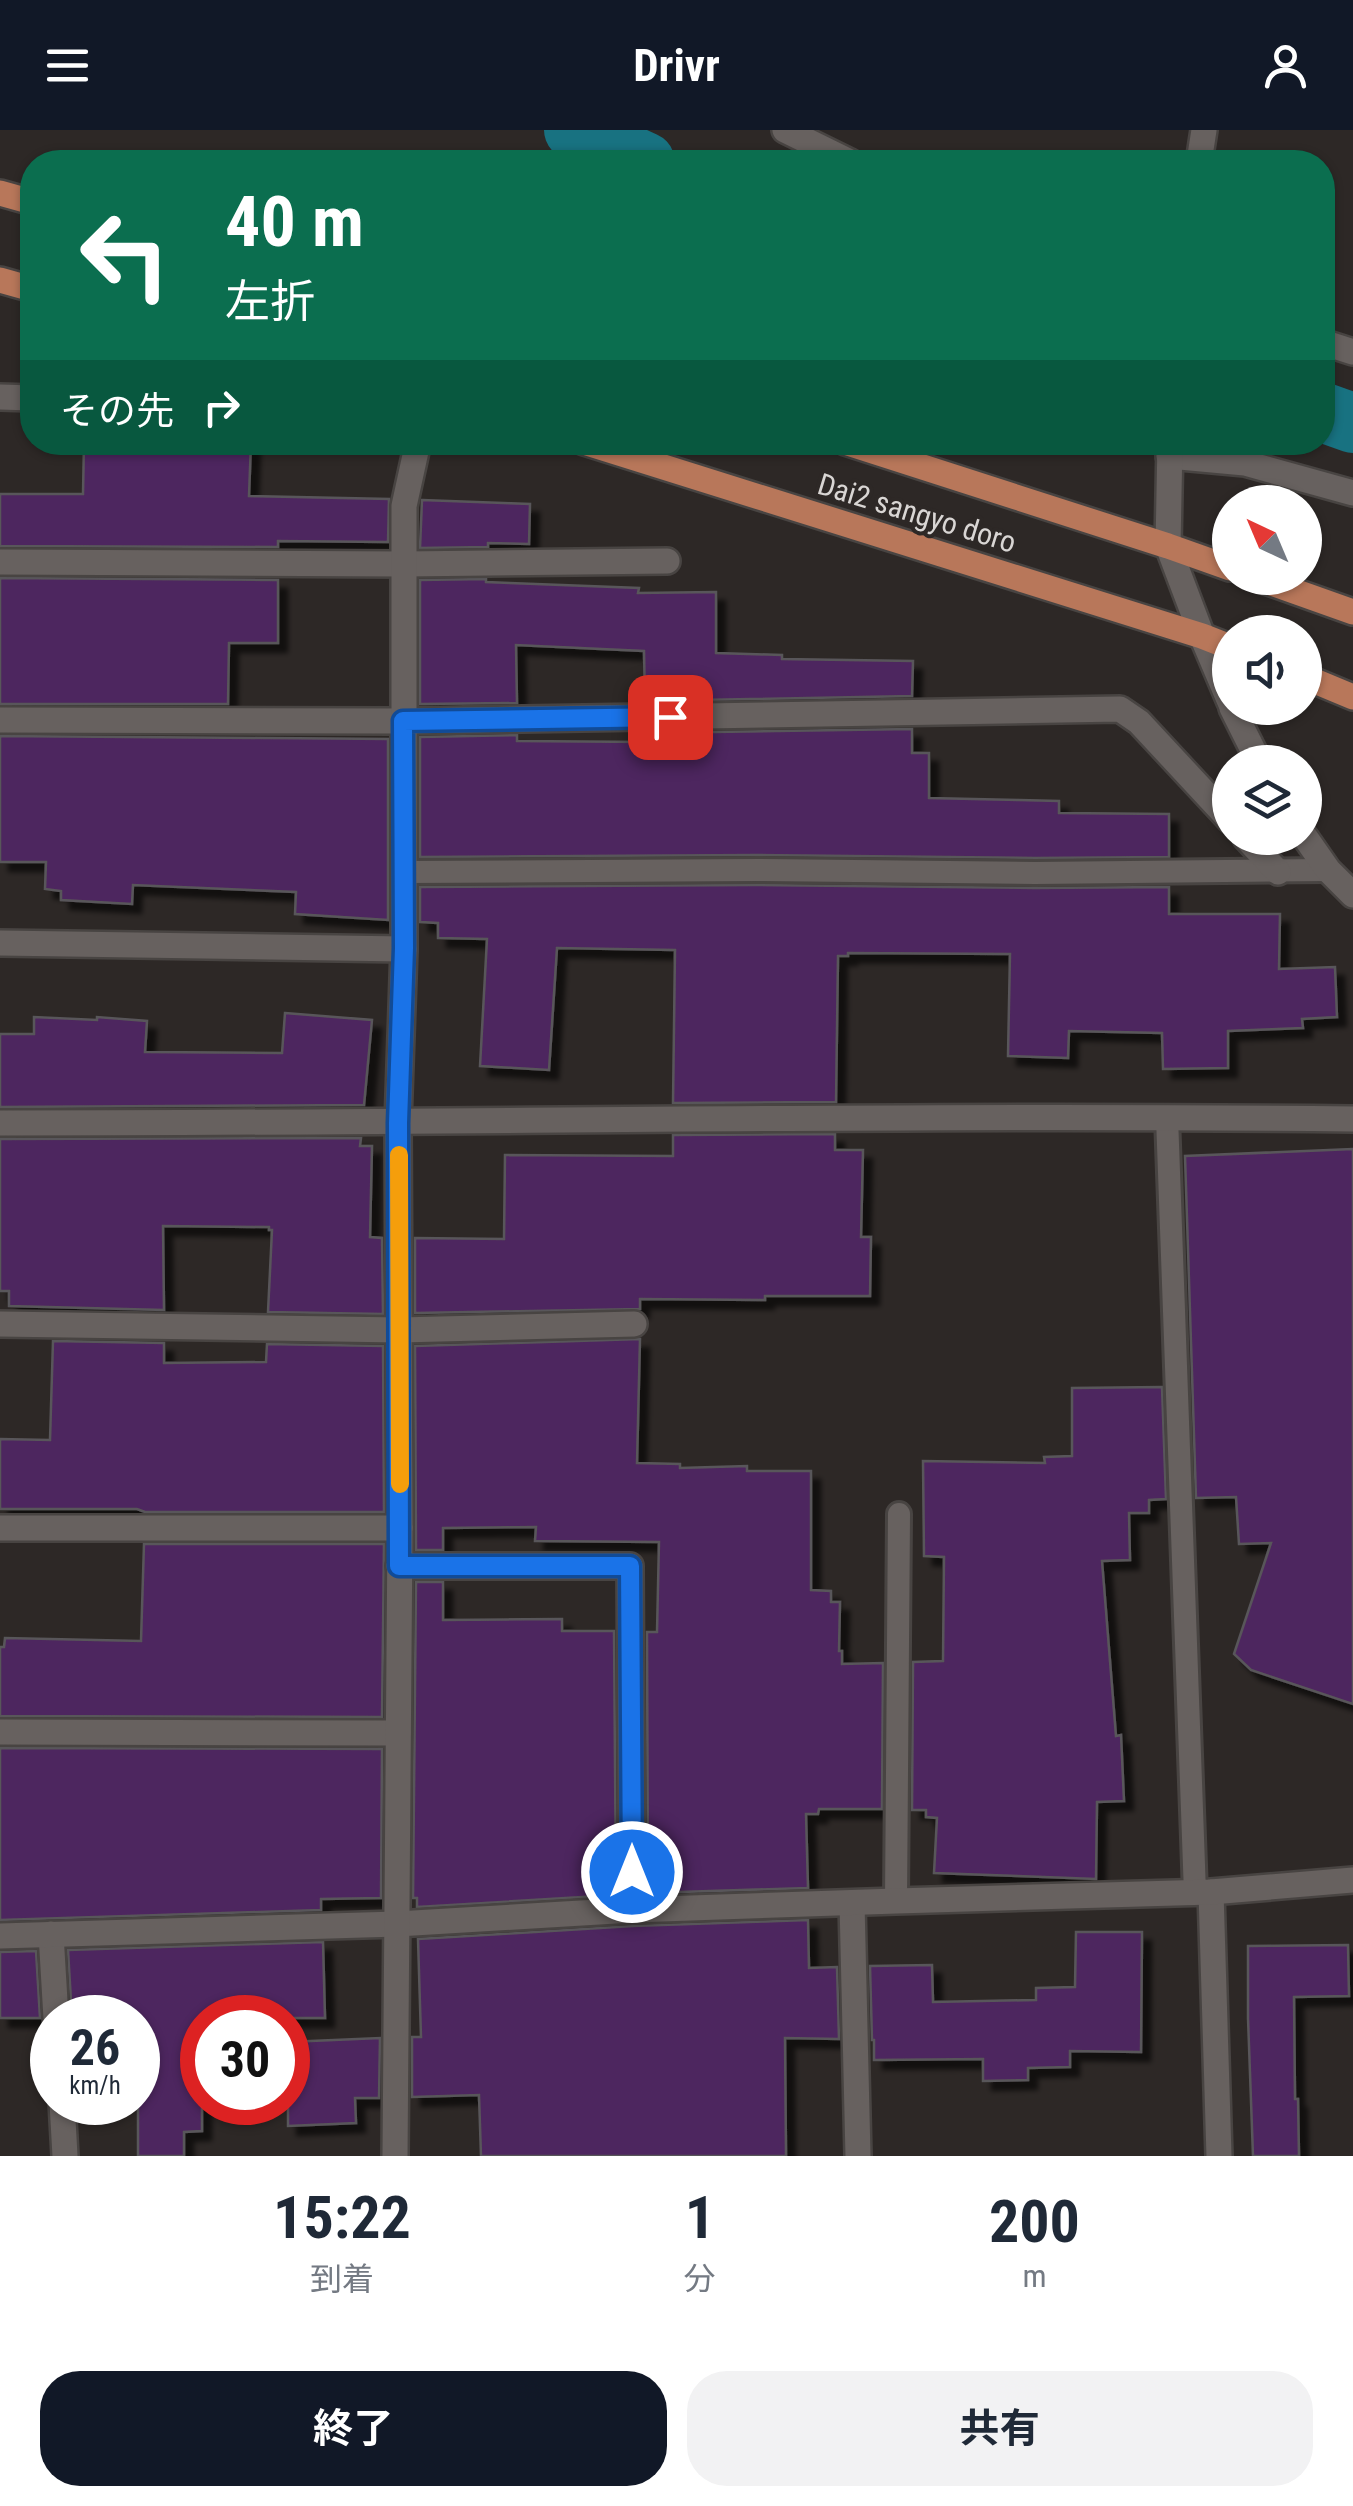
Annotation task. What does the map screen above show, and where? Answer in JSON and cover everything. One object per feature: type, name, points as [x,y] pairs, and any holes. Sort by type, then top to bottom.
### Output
[{"type":"main road","name":"Dai2 sangyo doro","points":[[625,455],[1212,640]]},
{"type":"main road","name":"Dai2 sangyo doro","points":[[885,455],[1212,562]]},
{"type":"main road","points":[[1305,595],[1353,612]]},
{"type":"main road","points":[[1322,685],[1353,697]]},
{"type":"street","points":[[785,130],[826,150]]},
{"type":"street","points":[[396,2156],[398,1123],[404,948],[404,506],[415,455]]},
{"type":"street","points":[[1170,455],[1168,546],[1212,660]]},
{"type":"street","points":[[1202,455],[1353,494]]},
{"type":"street","points":[[0,562],[404,564],[667,560]]},
{"type":"street","points":[[0,720],[403,721],[1120,709],[1139,722],[1212,801]]},
{"type":"street","points":[[1262,855],[1278,872]]},
{"type":"street","points":[[1318,855],[1353,895]]},
{"type":"street","points":[[0,943],[404,948]]},
{"type":"street","points":[[0,1123],[1353,1119]]},
{"type":"street","points":[[0,1324],[400,1330],[634,1324]]},
{"type":"street","points":[[0,1528],[400,1528]]},
{"type":"street","points":[[399,1566],[630,1566],[632,1910]]},
{"type":"street","points":[[0,1732],[398,1733]]},
{"type":"street","points":[[0,1936],[396,1924],[896,1900],[1203,1892],[1353,1880]]},
{"type":"street","points":[[1203,1892],[1219,2156]]},
{"type":"street","points":[[852,1903],[858,2156]]},
{"type":"street","points":[[51,1934],[55,1995]]},
{"type":"street","points":[[64,2125],[66,2156]]},
{"type":"lane","points":[[404,872],[1328,870]]},
{"type":"lane","points":[[1167,1117],[1203,1892]]},
{"type":"lane","points":[[896,1900],[899,1514]]},
{"type":"building","points":[[84,455],[251,455],[249,496],[389,499],[388,542],[278,541],[278,547],[0,546],[0,494],[83,494]]},
{"type":"building","points":[[422,500],[530,504],[529,544],[420,548]]},
{"type":"building","points":[[0,578],[278,580],[278,643],[229,643],[228,704],[0,704]]},
{"type":"building","points":[[486,579],[639,588],[638,593],[716,592],[716,653],[782,655],[782,659],[913,661],[912,696],[645,701],[644,651],[516,645],[517,703],[420,704],[420,580]]},
{"type":"building","points":[[912,729],[912,753],[929,753],[929,798],[1059,801],[1059,813],[1169,814],[1169,857],[420,857],[420,737],[517,735],[517,741],[646,742],[646,733]]},
{"type":"building","points":[[0,736],[388,739],[388,920],[295,914],[296,892],[133,885],[132,904],[61,900],[61,891],[45,889],[46,862],[0,862]]},
{"type":"building","points":[[420,887],[1169,887],[1169,914],[1280,914],[1279,969],[1335,967],[1337,1017],[1302,1019],[1303,1028],[1228,1031],[1228,1068],[1163,1069],[1162,1033],[1069,1031],[1068,1058],[1008,1056],[1010,954],[848,953],[838,956],[836,1102],[673,1103],[675,950],[557,948],[549,1070],[480,1066],[487,939],[438,938],[438,923],[420,922]]},
{"type":"building","points":[[285,1013],[372,1020],[364,1105],[0,1107],[0,1034],[34,1034],[34,1017],[147,1021],[145,1052],[282,1053]]},
{"type":"building","points":[[835,1134],[835,1150],[863,1150],[861,1237],[871,1237],[870,1296],[640,1299],[640,1309],[415,1313],[415,1238],[504,1239],[505,1155],[673,1156],[673,1135]]},
{"type":"building","points":[[361,1138],[360,1146],[372,1146],[370,1237],[382,1238],[383,1314],[268,1312],[272,1230],[269,1227],[163,1226],[164,1310],[9,1306],[9,1291],[0,1291],[0,1139]]},
{"type":"building","points":[[1353,1149],[1353,1704],[1251,1670],[1234,1654],[1271,1543],[1239,1544],[1236,1497],[1196,1498],[1185,1156]]},
{"type":"building","points":[[640,1339],[637,1463],[680,1464],[680,1468],[747,1466],[747,1471],[811,1471],[811,1590],[831,1591],[831,1602],[840,1602],[842,1664],[883,1663],[882,1809],[819,1809],[818,1814],[806,1814],[808,1888],[648,1893],[647,1632],[657,1632],[659,1542],[535,1541],[536,1527],[443,1528],[443,1550],[416,1550],[415,1346]]},
{"type":"building","points":[[53,1341],[164,1343],[164,1363],[266,1362],[267,1344],[383,1346],[384,1512],[0,1509],[0,1439],[50,1440]]},
{"type":"building","points":[[1162,1387],[1166,1499],[1149,1500],[1149,1513],[1129,1513],[1130,1560],[1102,1561],[1116,1736],[1121,1735],[1124,1801],[1097,1802],[1096,1879],[934,1873],[937,1818],[926,1817],[926,1810],[912,1810],[913,1662],[943,1661],[944,1557],[924,1556],[923,1461],[1045,1463],[1044,1457],[1072,1456],[1072,1388]]},
{"type":"building","points":[[144,1544],[384,1544],[382,1717],[0,1716],[0,1647],[4,1647],[5,1638],[141,1641]]},
{"type":"building","points":[[416,1582],[443,1582],[443,1620],[562,1619],[562,1631],[614,1631],[616,1895],[417,1907],[417,1898],[413,1898]]},
{"type":"building","points":[[0,1748],[382,1749],[381,1898],[321,1899],[321,1910],[0,1920]]},
{"type":"building","points":[[808,1920],[809,1968],[837,1967],[839,2039],[785,2038],[786,2156],[481,2156],[479,2095],[412,2097],[412,2037],[421,2037],[418,1939]]},
{"type":"building","points":[[1076,1932],[1142,1932],[1141,2052],[1070,2051],[1070,2067],[1028,2068],[1028,2080],[983,2081],[983,2059],[874,2060],[870,1966],[932,1965],[933,2002],[1036,2000],[1036,1988],[1075,1987]]},
{"type":"building","points":[[323,1942],[325,2018],[310,2018],[310,1995],[180,1995],[180,2125],[202,2125],[202,2131],[184,2132],[184,2156],[138,2156],[138,2125],[160,2125],[160,1995],[71,1995],[68,1950]]},
{"type":"building","points":[[1348,1945],[1349,1996],[1294,1997],[1299,2156],[1253,2156],[1248,1946]]},
{"type":"building","points":[[36,1951],[39,1995],[30,1995],[30,2018],[0,2018],[0,1952]]},
{"type":"building","points":[[380,2038],[379,2098],[355,2098],[356,2123],[288,2126],[310,2125],[310,2041]]},
{"type":"waterway","points":[[574,130],[618,150]]},
{"type":"waterway","points":[[1335,417],[1353,423]]},
{"type":"slow traffic","points":[[399,1155],[400,1484]]},
{"type":"route","points":[[632,1872],[630,1566],[399,1566],[398,1123],[404,948],[403,721],[670,717]]}]
